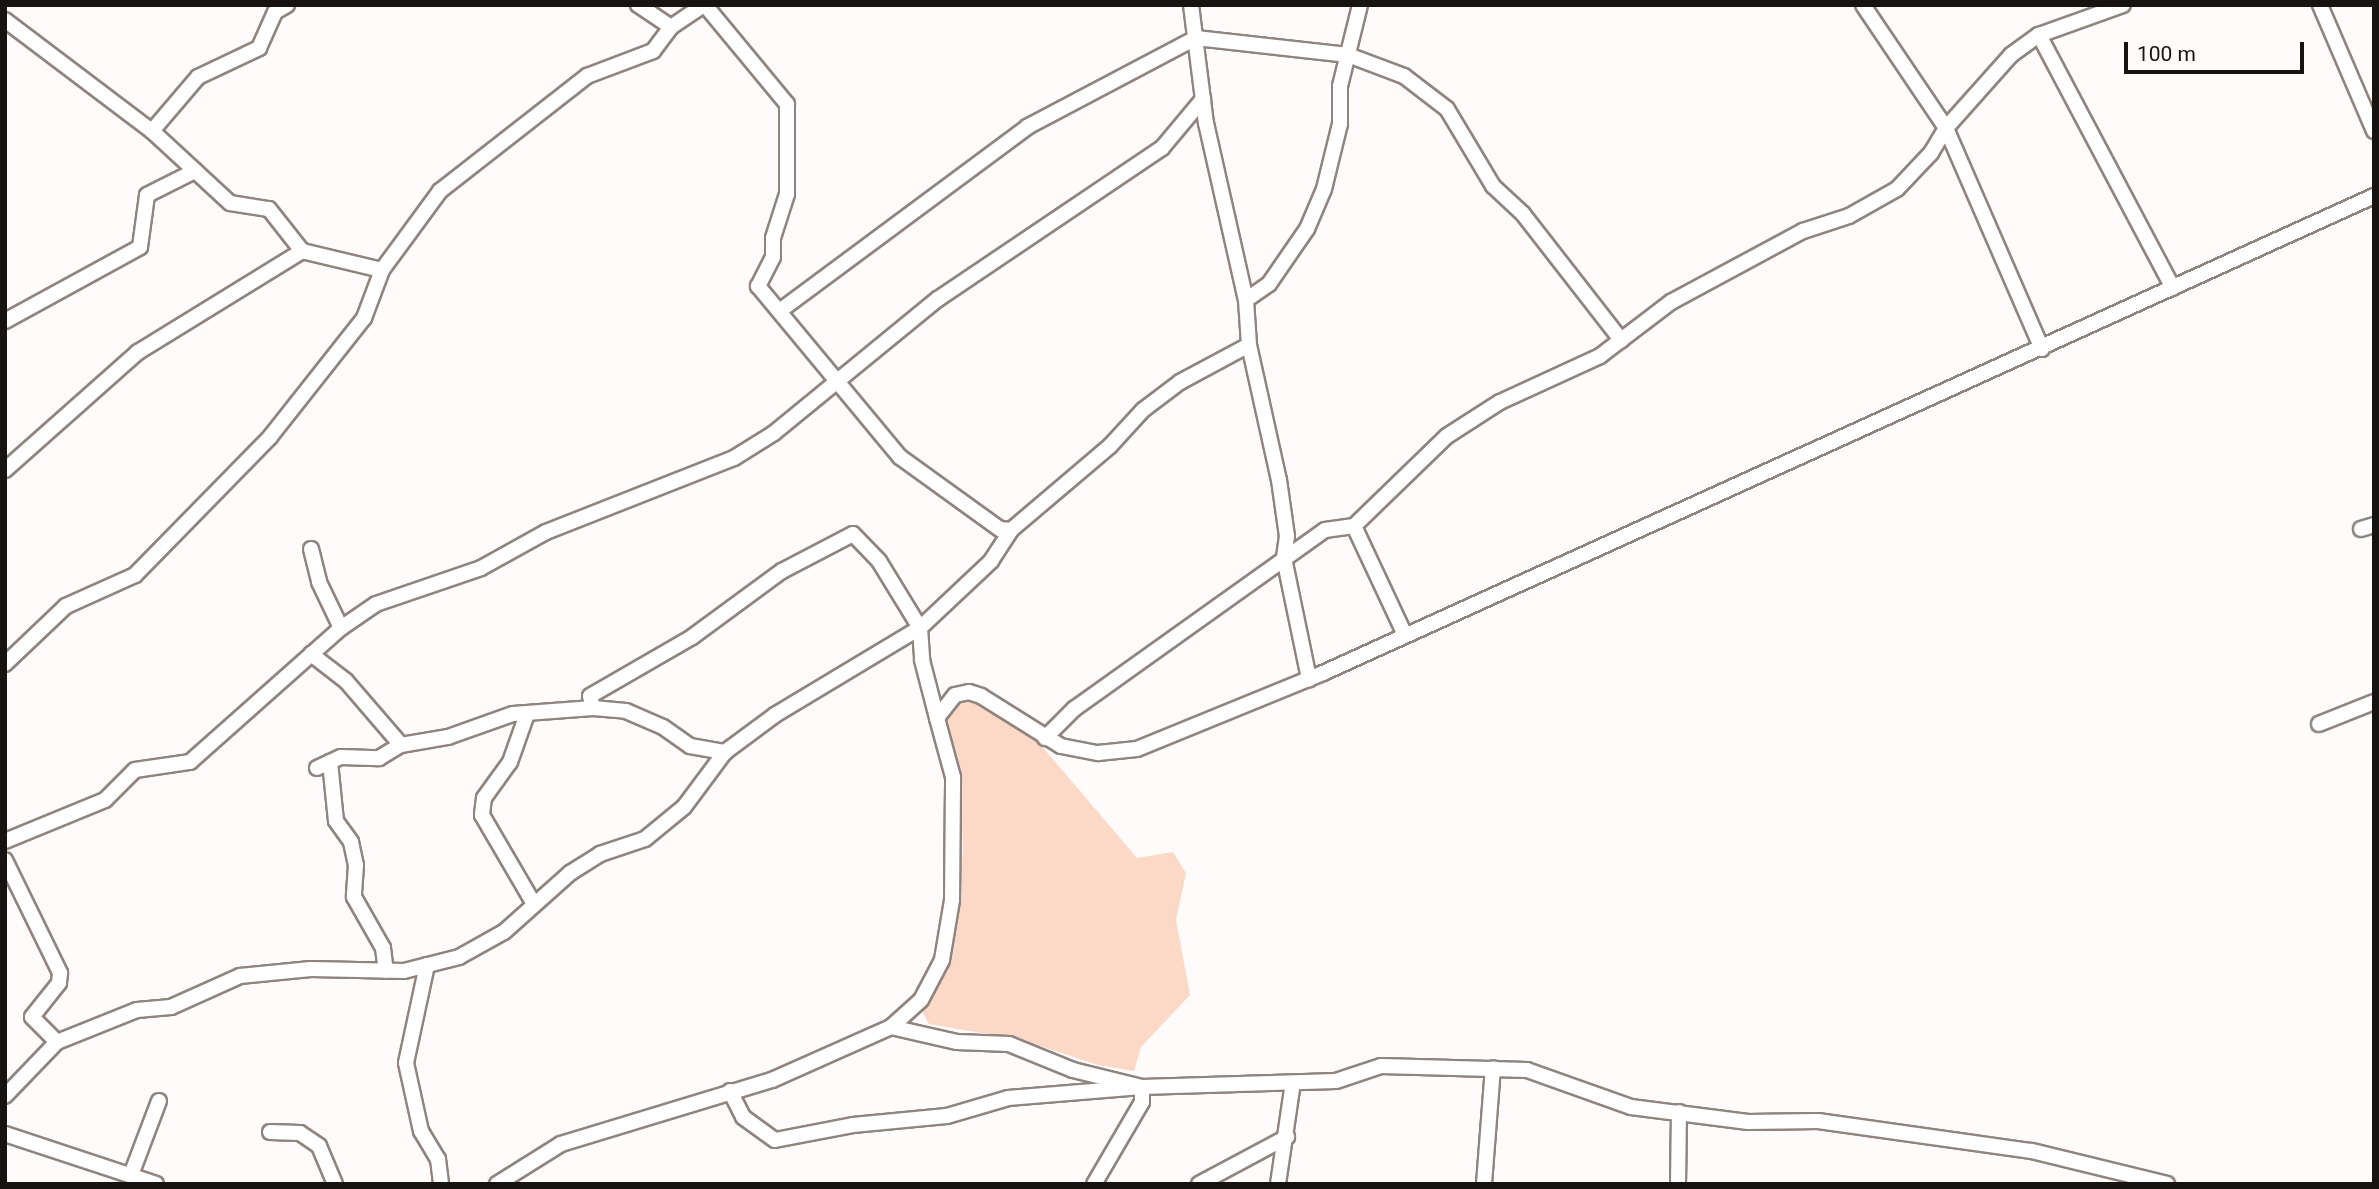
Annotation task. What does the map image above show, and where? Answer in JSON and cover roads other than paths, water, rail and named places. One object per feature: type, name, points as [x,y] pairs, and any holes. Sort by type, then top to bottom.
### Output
[{"type":"street","points":[[152,131],[198,77],[259,48],[275,12],[287,5]]},
{"type":"street","points":[[638,5],[671,27]]},
{"type":"street","points":[[5,664],[66,606],[135,575],[270,438],[364,318],[382,271],[440,191],[587,76],[653,51],[671,27],[705,5],[787,104],[787,194],[773,238],[773,257],[758,285],[900,457],[1000,529],[1011,530]]},
{"type":"street","points":[[1191,5],[1203,99],[1228,233],[1247,300],[1249,345],[1279,481],[1284,558],[1309,679]]},
{"type":"street","points":[[1247,300],[1269,284],[1307,229],[1315,209],[1336,145],[1340,86],[1360,5]]},
{"type":"street","points":[[1863,5],[1946,128],[2042,349]]},
{"type":"street","points":[[1045,738],[1074,709],[1284,558],[1325,530],[1354,526],[1447,436],[1500,402],[1600,356],[1671,302],[1803,231],[1849,216],[1897,189],[1931,153],[1946,128],[2011,55],[2039,35],[2123,5]]},
{"type":"street","points":[[2320,5],[2374,131]]},
{"type":"street","points":[[5,20],[152,131],[230,203],[269,209],[302,251],[382,271]]},
{"type":"street","points":[[2039,35],[2173,288]]},
{"type":"street","points":[[781,310],[1027,127],[1196,38],[1348,55],[1404,76],[1447,109],[1493,186],[1523,214],[1621,340]]},
{"type":"street","points":[[5,841],[104,800],[135,770],[190,762],[341,628],[376,604],[481,568],[546,532],[734,458],[774,433],[938,299],[1162,148],[1203,99]]},
{"type":"street","points":[[5,321],[140,247],[147,195],[195,171]]},
{"type":"street","points":[[937,718],[956,695],[969,692],[1045,738],[1098,753],[1137,748],[1309,679],[2374,197]]},
{"type":"street","points":[[5,470],[138,352],[203,307],[302,251]]},
{"type":"street","points":[[5,1096],[57,1042],[137,1010],[171,1007],[240,976],[312,969],[386,971],[427,965],[459,957],[504,932],[534,904],[600,854],[645,839],[684,807],[725,752],[775,715],[920,628],[991,561],[1011,530],[1110,446],[1143,410],[1180,382],[1249,345]]},
{"type":"street","points":[[1354,526],[1405,635]]},
{"type":"street","points":[[501,1183],[561,1144],[772,1080],[891,1027],[921,999],[942,960],[952,900],[953,777],[922,660],[920,628],[880,561],[853,534],[782,571],[692,637],[590,696],[593,708]]},
{"type":"street","points":[[312,549],[319,582],[341,628]]},
{"type":"street","points":[[312,654],[355,690],[401,745]]},
{"type":"street","points":[[2319,724],[2374,702]]},
{"type":"street","points":[[386,971],[383,948],[354,897],[356,865],[351,842],[336,821],[324,765],[341,757],[379,758],[401,745],[428,742],[513,714],[593,708],[626,711],[663,727],[690,746],[725,752]]},
{"type":"street","points":[[527,715],[510,762],[484,798],[482,814],[534,904]]},
{"type":"street","points":[[5,860],[60,973],[59,983],[32,1017],[57,1042]]},
{"type":"street","points":[[427,965],[406,1063],[421,1130],[438,1159],[440,1184]]},
{"type":"street","points":[[891,1027],[957,1042],[1009,1044],[1073,1070],[1142,1087]]},
{"type":"street","points":[[730,1091],[743,1117],[775,1140],[853,1125],[947,1116],[1008,1098],[1142,1087],[1336,1081],[1381,1066],[1527,1070],[1631,1107],[1748,1122],[1818,1121],[2032,1151],[2167,1184]]},
{"type":"street","points":[[1484,1184],[1493,1068]]},
{"type":"street","points":[[1279,1184],[1293,1083]]},
{"type":"street","points":[[1094,1184],[1142,1102],[1142,1087]]},
{"type":"street","points":[[136,1179],[159,1101]]},
{"type":"street","points":[[1678,1184],[1679,1112]]},
{"type":"street","points":[[270,1132],[300,1133],[319,1146],[335,1184]]},
{"type":"street","points":[[5,1134],[156,1184]]},
{"type":"street","points":[[1199,1184],[1287,1137]]}]
